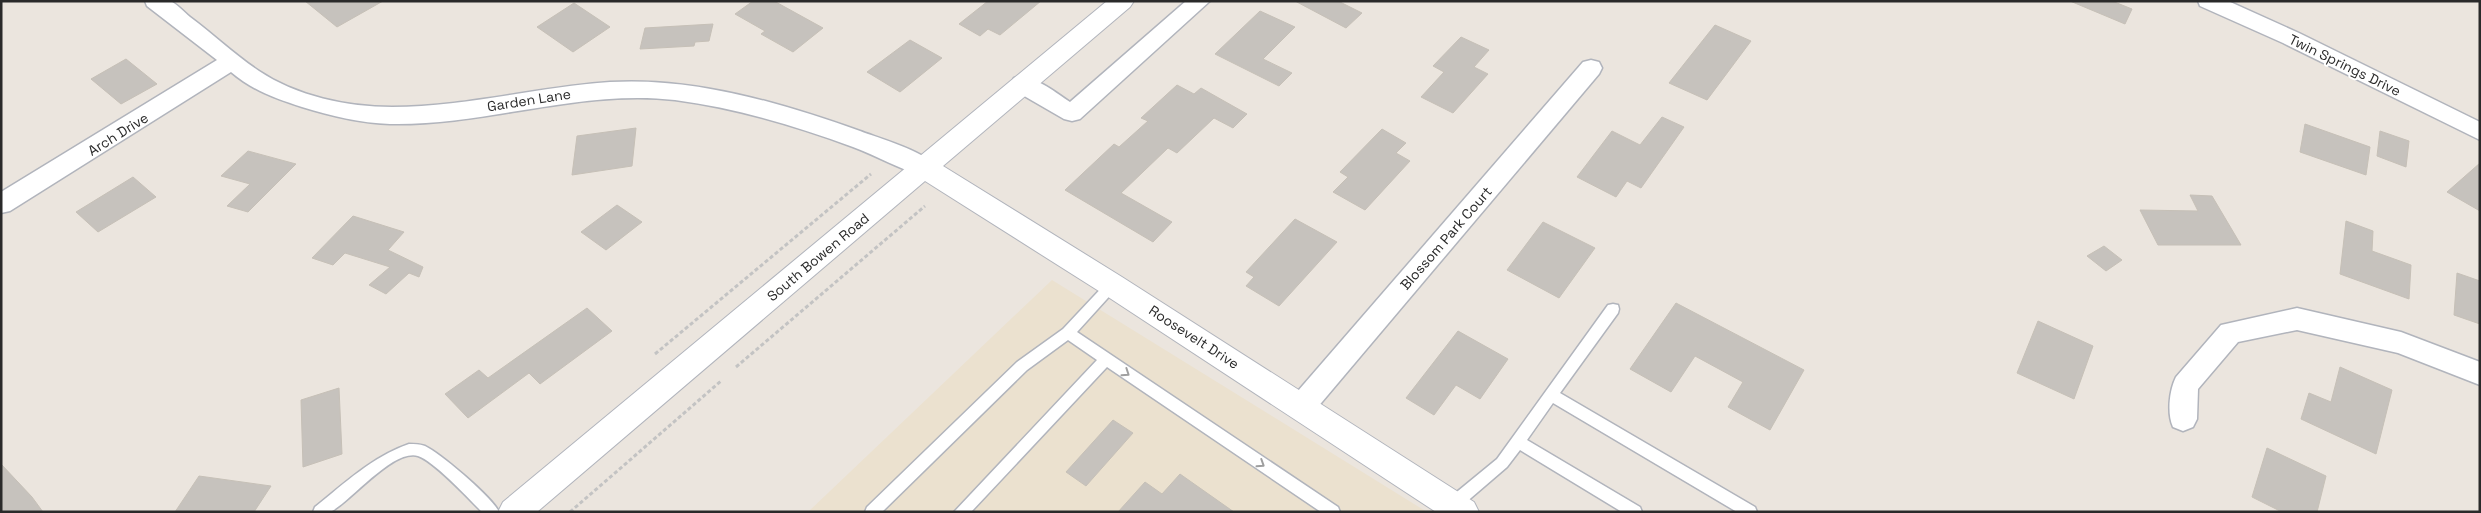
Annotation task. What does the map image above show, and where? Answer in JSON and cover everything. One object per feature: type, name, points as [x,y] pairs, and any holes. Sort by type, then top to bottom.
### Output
[{"type":"main road","name":"South Bowen Road","points":[[514,512],[1122,1]]},
{"type":"main road","name":"Roosevelt Drive","points":[[923,167],[1112,284],[1458,508]]},
{"type":"street","name":"Garden Lane","points":[[155,1],[257,81],[290,95],[329,107],[369,114],[410,115],[580,93],[618,90],[671,91],[713,96],[754,106],[849,137],[896,154],[923,167]]},
{"type":"street","points":[[1022,84],[1072,113],[1200,1]]},
{"type":"street","name":"Twin Springs Drive","points":[[2208,1],[2291,38],[2480,132]]},
{"type":"street","name":"Arch Drive","points":[[1,204],[233,61]]},
{"type":"street","name":"Blossom Park Court","points":[[1302,407],[1591,68]]},
{"type":"street","points":[[2183,419],[2184,385],[2230,334],[2296,319],[2401,343],[2480,374]]},
{"type":"lane","points":[[872,512],[1022,366],[1068,333],[1112,284]]},
{"type":"lane","points":[[1458,508],[1502,463],[1613,309]]},
{"type":"lane","points":[[1068,333],[1333,512]]},
{"type":"lane","points":[[961,512],[1106,359]]},
{"type":"lane","points":[[1551,395],[1750,512]]},
{"type":"lane","points":[[1517,441],[1635,512]]},
{"type":"lane","points":[[320,512],[392,456],[407,449],[419,450],[442,466],[492,512]]},
{"type":"path","points":[[655,354],[871,174]]},
{"type":"path","points":[[736,367],[925,206]]},
{"type":"path","points":[[570,512],[721,381]]},
{"type":"shaded area","points":[[1052,280],[1427,512],[808,512]]},
{"type":"building","points":[[305,1],[383,1],[337,27]]},
{"type":"building","points":[[753,1],[774,1],[823,28],[793,52],[761,34],[765,31],[735,14]]},
{"type":"building","points":[[988,1],[1041,1],[1000,35],[988,29],[980,36],[959,24]]},
{"type":"building","points":[[1295,1],[1338,1],[1362,13],[1346,28]]},
{"type":"building","points":[[2070,1],[2112,1],[2132,9],[2125,24]]},
{"type":"building","points":[[574,3],[610,27],[573,52],[537,27]]},
{"type":"building","points":[[1260,11],[1295,27],[1263,59],[1292,73],[1279,86],[1215,54]]},
{"type":"building","points":[[713,24],[709,41],[695,42],[694,46],[640,49],[645,28]]},
{"type":"building","points":[[1715,25],[1751,41],[1707,100],[1669,83]]},
{"type":"building","points":[[1461,37],[1489,50],[1474,67],[1488,74],[1453,113],[1421,97],[1444,72],[1433,66]]},
{"type":"building","points":[[910,40],[942,58],[900,92],[867,72]]},
{"type":"building","points":[[126,59],[157,84],[121,104],[91,79]]},
{"type":"building","points":[[1177,85],[1194,94],[1201,88],[1247,114],[1233,128],[1214,118],[1177,153],[1168,148],[1121,193],[1172,222],[1153,242],[1065,190],[1114,144],[1119,147],[1148,121],[1141,118]]},
{"type":"building","points":[[1662,117],[1684,127],[1641,188],[1627,181],[1616,197],[1577,177],[1612,131],[1640,145]]},
{"type":"building","points":[[2305,124],[2370,147],[2366,175],[2300,152]]},
{"type":"building","points":[[636,128],[632,166],[572,175],[577,136]]},
{"type":"building","points":[[1382,129],[1406,143],[1396,153],[1410,161],[1365,210],[1333,192],[1348,177],[1340,172]]},
{"type":"building","points":[[2380,131],[2409,141],[2406,167],[2377,156]]},
{"type":"building","points":[[248,151],[296,164],[248,212],[227,206],[250,184],[221,176]]},
{"type":"building","points":[[2480,163],[2480,211],[2447,192]]},
{"type":"building","points":[[133,177],[156,197],[98,232],[76,212]]},
{"type":"building","points":[[2190,195],[2212,196],[2241,245],[2158,245],[2140,210],[2198,211]]},
{"type":"building","points":[[617,205],[642,222],[606,250],[581,232]]},
{"type":"building","points":[[353,216],[404,232],[388,250],[423,267],[419,277],[409,273],[386,294],[369,285],[390,267],[345,253],[333,265],[312,258]]},
{"type":"building","points":[[1295,219],[1337,242],[1279,306],[1246,286],[1254,277],[1246,272]]},
{"type":"building","points":[[2346,221],[2373,231],[2372,251],[2411,265],[2409,299],[2340,274]]},
{"type":"building","points":[[1543,222],[1595,248],[1559,298],[1507,270]]},
{"type":"building","points":[[2104,246],[2122,260],[2106,271],[2087,256]]},
{"type":"building","points":[[2457,273],[2480,281],[2480,324],[2454,315]]},
{"type":"building","points":[[1676,303],[1804,370],[1770,430],[1728,407],[1743,382],[1695,356],[1671,392],[1630,369]]},
{"type":"building","points":[[587,308],[612,331],[540,384],[529,373],[468,418],[445,394],[479,370],[488,378]]},
{"type":"building","points":[[2038,321],[2093,346],[2074,399],[2017,373]]},
{"type":"building","points":[[1458,331],[1508,359],[1480,399],[1456,385],[1434,415],[1406,398]]},
{"type":"building","points":[[2340,367],[2392,390],[2376,454],[2301,419],[2309,393],[2331,402]]},
{"type":"building","points":[[339,388],[342,454],[303,467],[301,400]]},
{"type":"building","points":[[1113,420],[1133,433],[1086,486],[1066,472]]},
{"type":"building","points":[[2267,448],[2326,476],[2317,512],[2282,512],[2252,497]]},
{"type":"building","points":[[1,464],[32,497],[43,512],[1,512]]},
{"type":"building","points":[[1180,474],[1234,512],[1118,512],[1145,482],[1162,494]]},
{"type":"building","points":[[199,476],[271,486],[254,512],[175,512]]}]
